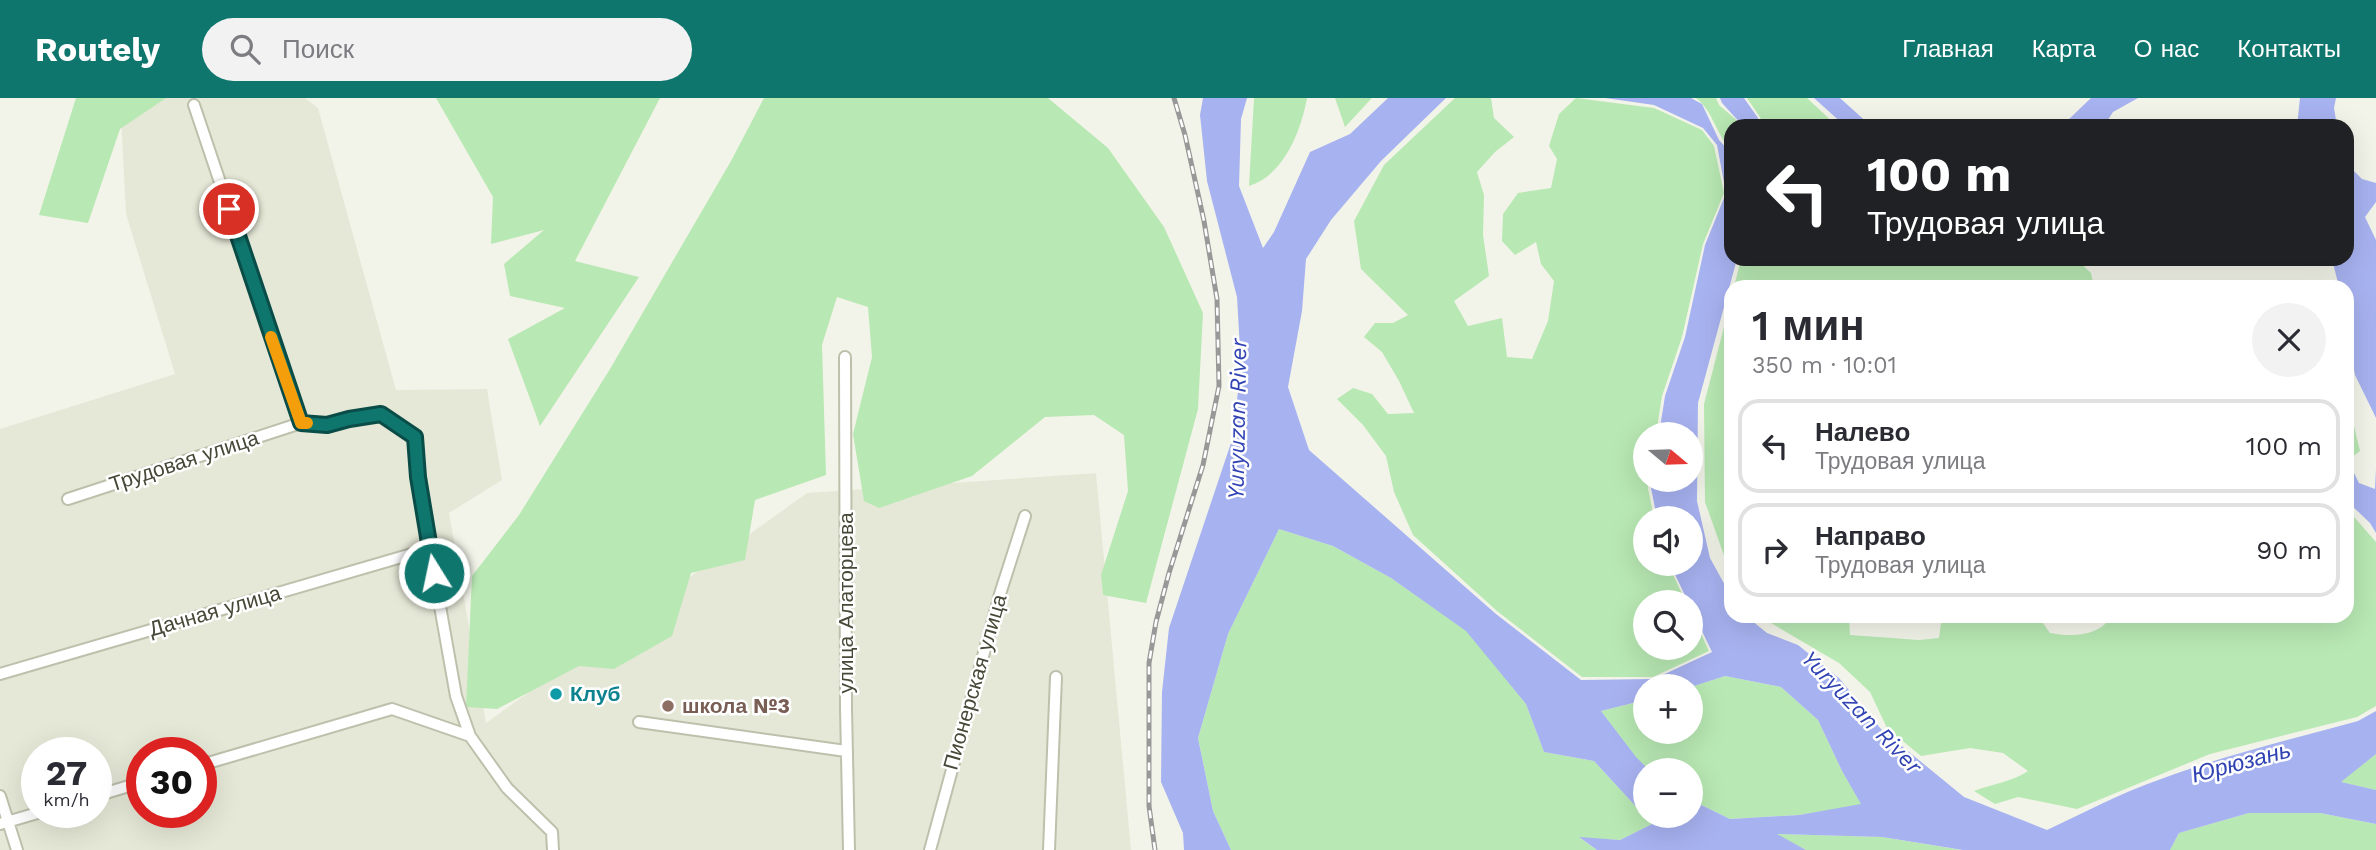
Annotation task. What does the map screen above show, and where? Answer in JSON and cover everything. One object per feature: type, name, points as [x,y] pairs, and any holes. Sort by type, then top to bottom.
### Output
[{"type":"street","points":[[194,106],[301,423]]},
{"type":"street","name":"улица Алаторцева","points":[[845,356],[846,751],[849,850]]},
{"type":"street","name":"Трудовая улица","points":[[68,499],[301,423],[327,425],[381,414],[415,437],[429,549],[456,696],[470,736],[507,788],[552,832],[553,850]]},
{"type":"street","name":"Пионерская улица","points":[[930,850],[999,594],[1025,516]]},
{"type":"street","name":"Дачная улица","points":[[0,674],[429,549]]},
{"type":"street","points":[[1049,850],[1056,677]]},
{"type":"street","points":[[217,760],[392,709],[470,736]]},
{"type":"street","points":[[639,722],[846,751]]},
{"type":"street","points":[[0,796],[4,823],[17,850]]},
{"type":"street","points":[[4,823],[21,818]]},
{"type":"shaded area","points":[[143,98],[305,98],[318,108],[396,390],[487,389],[502,480],[449,513],[486,723],[807,493],[1096,473],[1131,850],[0,850],[0,429],[175,374],[126,214],[121,116]]},
{"type":"green space","points":[[76,98],[166,98],[120,129],[88,223],[39,215]]},
{"type":"green space","points":[[436,98],[660,98],[575,261],[639,277],[540,426],[508,339],[565,308],[510,296],[504,264],[544,230],[491,244],[493,197]]},
{"type":"green space","points":[[764,98],[1048,98],[1108,148],[1164,227],[1203,313],[1198,409],[1146,603],[1103,595],[1101,575],[1128,491],[1124,435],[1094,415],[1045,417],[972,476],[879,508],[864,501],[853,434],[872,357],[868,307],[837,297],[822,345],[826,475],[755,500],[745,560],[691,573],[672,636],[614,669],[579,666],[497,709],[466,707],[472,576],[519,515],[610,369],[731,161]]},
{"type":"green space","points":[[1254,98],[1307,98],[1289,150],[1272,172],[1249,186]]},
{"type":"green space","points":[[1335,98],[1372,98],[1345,127]]},
{"type":"green space","points":[[1455,98],[1491,98],[1494,118],[1514,137],[1495,152],[1477,172],[1484,195],[1483,235],[1489,276],[1454,301],[1468,326],[1502,318],[1507,357],[1532,359],[1548,321],[1554,281],[1541,264],[1536,242],[1515,255],[1502,241],[1503,214],[1518,193],[1551,188],[1557,159],[1549,146],[1559,114],[1576,98],[1654,108],[1702,130],[1714,146],[1724,193],[1703,244],[1682,337],[1662,396],[1658,422],[1633,422],[1633,492],[1649,492],[1652,506],[1633,506],[1633,576],[1674,576],[1680,590],[1633,590],[1633,660],[1690,660],[1659,674],[1582,677],[1497,611],[1413,535],[1394,492],[1386,456],[1363,425],[1337,399],[1353,388],[1372,394],[1388,414],[1414,413],[1382,352],[1364,337],[1375,323],[1393,323],[1408,315],[1361,269],[1354,221],[1384,165]]},
{"type":"green space","points":[[1696,98],[1716,98],[1719,105],[1735,119],[1724,119],[1724,140],[1707,109]]},
{"type":"green space","points":[[1747,98],[1807,98],[1830,119],[1761,119]]},
{"type":"green space","points":[[1739,266],[2084,266],[2091,273],[2092,280],[1736,280]]},
{"type":"green space","points":[[1724,327],[1724,555],[1705,502],[1704,404]]},
{"type":"green space","points":[[2354,426],[2360,451],[2354,456]]},
{"type":"green space","points":[[2354,517],[2376,542],[2376,706],[2357,717],[2210,754],[2077,809],[2018,797],[1995,804],[1974,791],[2028,771],[2003,753],[1970,748],[1921,756],[1887,728],[1870,692],[1839,663],[1771,623],[1849,623],[1850,635],[1919,640],[1939,638],[1941,623],[2043,623],[2050,633],[2067,635],[2084,634],[2106,623],[2354,623]]},
{"type":"green space","points":[[1279,529],[1333,546],[1391,578],[1467,631],[1526,704],[1544,752],[1594,761],[1633,803],[1633,828],[1644,828],[1620,840],[1580,838],[1597,850],[1231,850],[1213,811],[1198,738],[1228,634]]},
{"type":"green space","points":[[1703,638],[1709,651],[1703,654]]},
{"type":"green space","points":[[1725,676],[1781,687],[1818,720],[1842,771],[1862,805],[1799,815],[1730,819],[1703,806],[1703,758],[1636,758],[1601,711],[1633,703],[1633,744],[1703,744],[1703,683]]},
{"type":"green space","points":[[2376,754],[2376,790],[2340,782]]},
{"type":"green space","points":[[2249,813],[2320,813],[2376,824],[2376,850],[2170,850],[2179,833]]},
{"type":"green space","points":[[1775,834],[1882,837],[1962,850],[1806,850]]},
{"type":"water","name":"Yuryuzan River","points":[[1203,98],[1247,98],[1241,119],[1239,186],[1263,248],[1274,232],[1310,152],[1350,134],[1388,98],[1446,98],[1381,161],[1331,220],[1306,259],[1302,311],[1288,387],[1309,450],[1496,614],[1581,680],[1633,679],[1633,703],[1601,711],[1637,758],[1633,758],[1633,803],[1594,761],[1544,752],[1526,704],[1466,631],[1391,578],[1333,546],[1279,529],[1228,634],[1198,738],[1213,811],[1231,850],[1184,850],[1183,833],[1161,782],[1162,692],[1169,628],[1232,440],[1241,367],[1237,297],[1207,181],[1200,115]]},
{"type":"water","points":[[1605,98],[1691,98],[1702,104],[1724,145],[1724,182],[1717,145],[1703,128],[1654,105]]},
{"type":"water","points":[[1720,98],[1744,98],[1758,119],[1737,119]]},
{"type":"water","points":[[1814,98],[1840,98],[1863,119],[1837,119]]},
{"type":"water","points":[[2091,98],[2138,98],[2113,112],[2108,119],[2069,119]]},
{"type":"water","points":[[2300,98],[2336,98],[2336,119],[2298,119]]},
{"type":"water","points":[[2354,171],[2362,179],[2376,183],[2376,202],[2365,217],[2376,240],[2376,418],[2354,370],[2354,280],[2337,280],[2334,266],[2354,266]]},
{"type":"water","points":[[1724,198],[1724,266],[1735,266],[1731,280],[1724,280],[1724,307],[1698,403],[1698,422],[1661,422],[1665,396],[1685,337],[1705,245]]},
{"type":"water","points":[[2376,469],[2376,533],[2354,508],[2354,473],[2359,483],[2375,489]]},
{"type":"water","points":[[1652,492],[1697,492],[1698,506],[1655,506]]},
{"type":"water","points":[[1703,527],[1710,558],[1724,583],[1724,623],[1755,623],[1767,633],[1798,645],[1839,678],[1881,729],[1964,797],[2047,830],[2117,797],[2185,770],[2358,721],[2376,711],[2376,754],[2341,782],[2376,790],[2376,824],[2320,813],[2249,813],[2179,833],[2170,850],[1963,850],[1882,837],[1777,834],[1806,850],[1597,850],[1579,837],[1620,840],[1644,828],[1703,828],[1703,806],[1730,819],[1799,815],[1861,804],[1818,720],[1781,687],[1725,676],[1703,683],[1703,674],[1665,674],[1695,660],[1703,660],[1703,656],[1712,652],[1703,633],[1703,590],[1682,590],[1676,576],[1703,576]]},
{"type":"railway","points":[[1155,850],[1149,806],[1149,663],[1169,573],[1203,465],[1219,386],[1217,299],[1204,221],[1174,98]]},
{"type":"slow traffic","points":[[271,337],[301,423],[307,423]]},
{"type":"place","name":"Клуб","points":[[556,694]]},
{"type":"place","name":"школа №3","points":[[668,706]]},
{"type":"route","points":[[229,209],[301,423],[327,425],[381,414],[415,437],[418,477],[434,573]]},
{"type":"water label","name":"Юрюзань","points":[[2241,762]]}]
